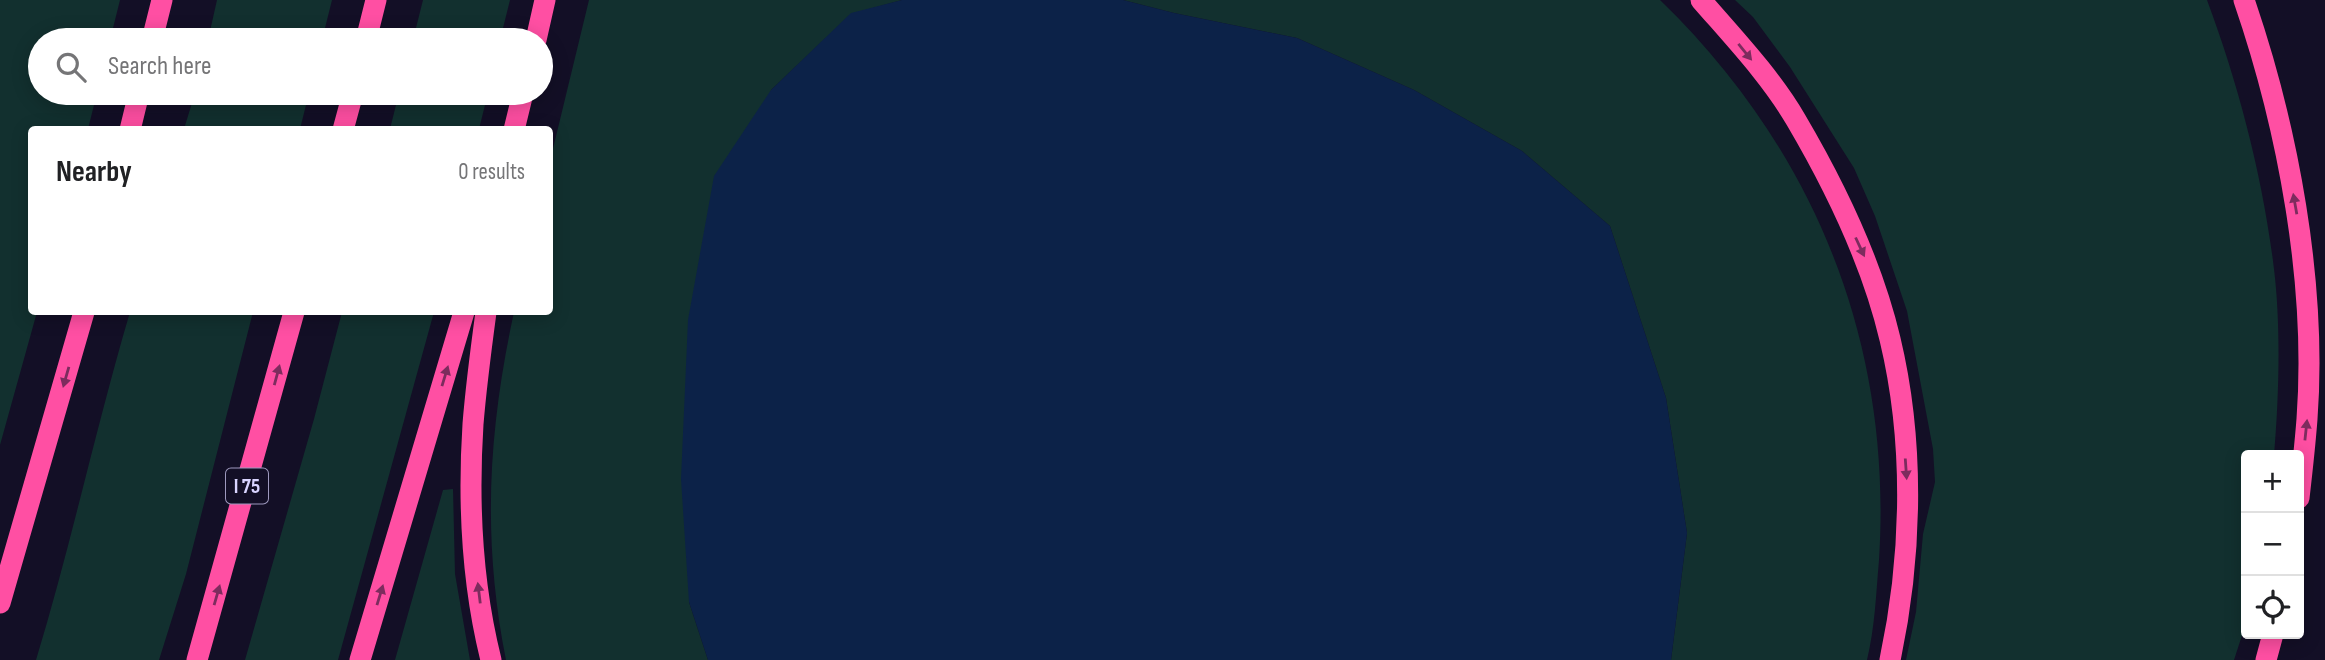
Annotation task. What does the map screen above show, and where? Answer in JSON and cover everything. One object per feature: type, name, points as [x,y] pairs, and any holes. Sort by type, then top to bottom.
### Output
[{"type":"highway","points":[[155,28],[162,0]]},
{"type":"highway","points":[[369,28],[376,0]]},
{"type":"highway","points":[[539,28],[545,0]]},
{"type":"highway","points":[[1701,0],[1748,54],[1796,118],[1833,189],[1866,262],[1890,340],[1902,410],[1907,481],[1906,546],[1900,612],[1890,660]]},
{"type":"highway","points":[[2244,0],[2261,48],[2284,142],[2300,237],[2307,326],[2307,417],[2304,450]]},
{"type":"highway","points":[[131,126],[136,105]]},
{"type":"highway","points":[[345,126],[350,105]]},
{"type":"highway","points":[[515,126],[520,105]]},
{"type":"highway","points":[[0,603],[83,315]]},
{"type":"highway","name":"I 75","points":[[197,660],[293,315]]},
{"type":"highway","points":[[360,660],[463,315]]},
{"type":"highway","points":[[486,315],[473,424],[472,487],[474,551],[483,628],[491,660]]},
{"type":"highway","points":[[2266,660],[2272,639]]},
{"type":"green space","points":[[0,0],[120,0],[113,28],[28,28],[28,105],[94,105],[89,126],[28,126],[28,315],[36,315],[0,445]]},
{"type":"green space","points":[[217,0],[332,0],[325,28],[211,28]]},
{"type":"green space","points":[[423,0],[510,0],[503,28],[416,28]]},
{"type":"green space","points":[[589,0],[902,0],[851,14],[771,90],[689,602],[708,660],[506,660],[493,571],[491,486],[494,443],[498,400],[513,315],[553,315],[553,149]]},
{"type":"green space","points":[[1123,0],[1660,0],[1714,58],[1762,120],[1801,186],[1833,255],[1857,327],[1872,402],[1880,480],[1879,560],[1874,623],[1867,660],[1671,660],[1687,533],[1666,398],[1610,226],[1522,151],[1414,90],[1297,38]]},
{"type":"green space","points":[[1735,0],[2207,0],[2239,99],[2256,167],[2269,235],[2278,314],[2274,450],[2241,450],[2241,638],[2234,660],[1906,660],[1916,612],[1923,534],[1935,482],[1933,449],[1907,311],[1875,216],[1854,168],[1790,67],[1753,17]]},
{"type":"green space","points":[[191,105],[306,105],[301,126],[185,126]]},
{"type":"green space","points":[[396,105],[485,105],[480,126],[391,126]]},
{"type":"green space","points":[[129,315],[252,315],[186,574],[159,660],[36,660],[61,573]]},
{"type":"green space","points":[[341,315],[433,315],[338,660],[245,660]]},
{"type":"green space","points":[[453,489],[455,574],[470,660],[395,660],[443,490]]},
{"type":"water","points":[[902,0],[1123,0],[1297,38],[1414,90],[1522,151],[1610,226],[1666,398],[1687,533],[1671,660],[708,660],[689,602],[681,479],[688,320],[714,176],[771,90],[851,13]]}]
